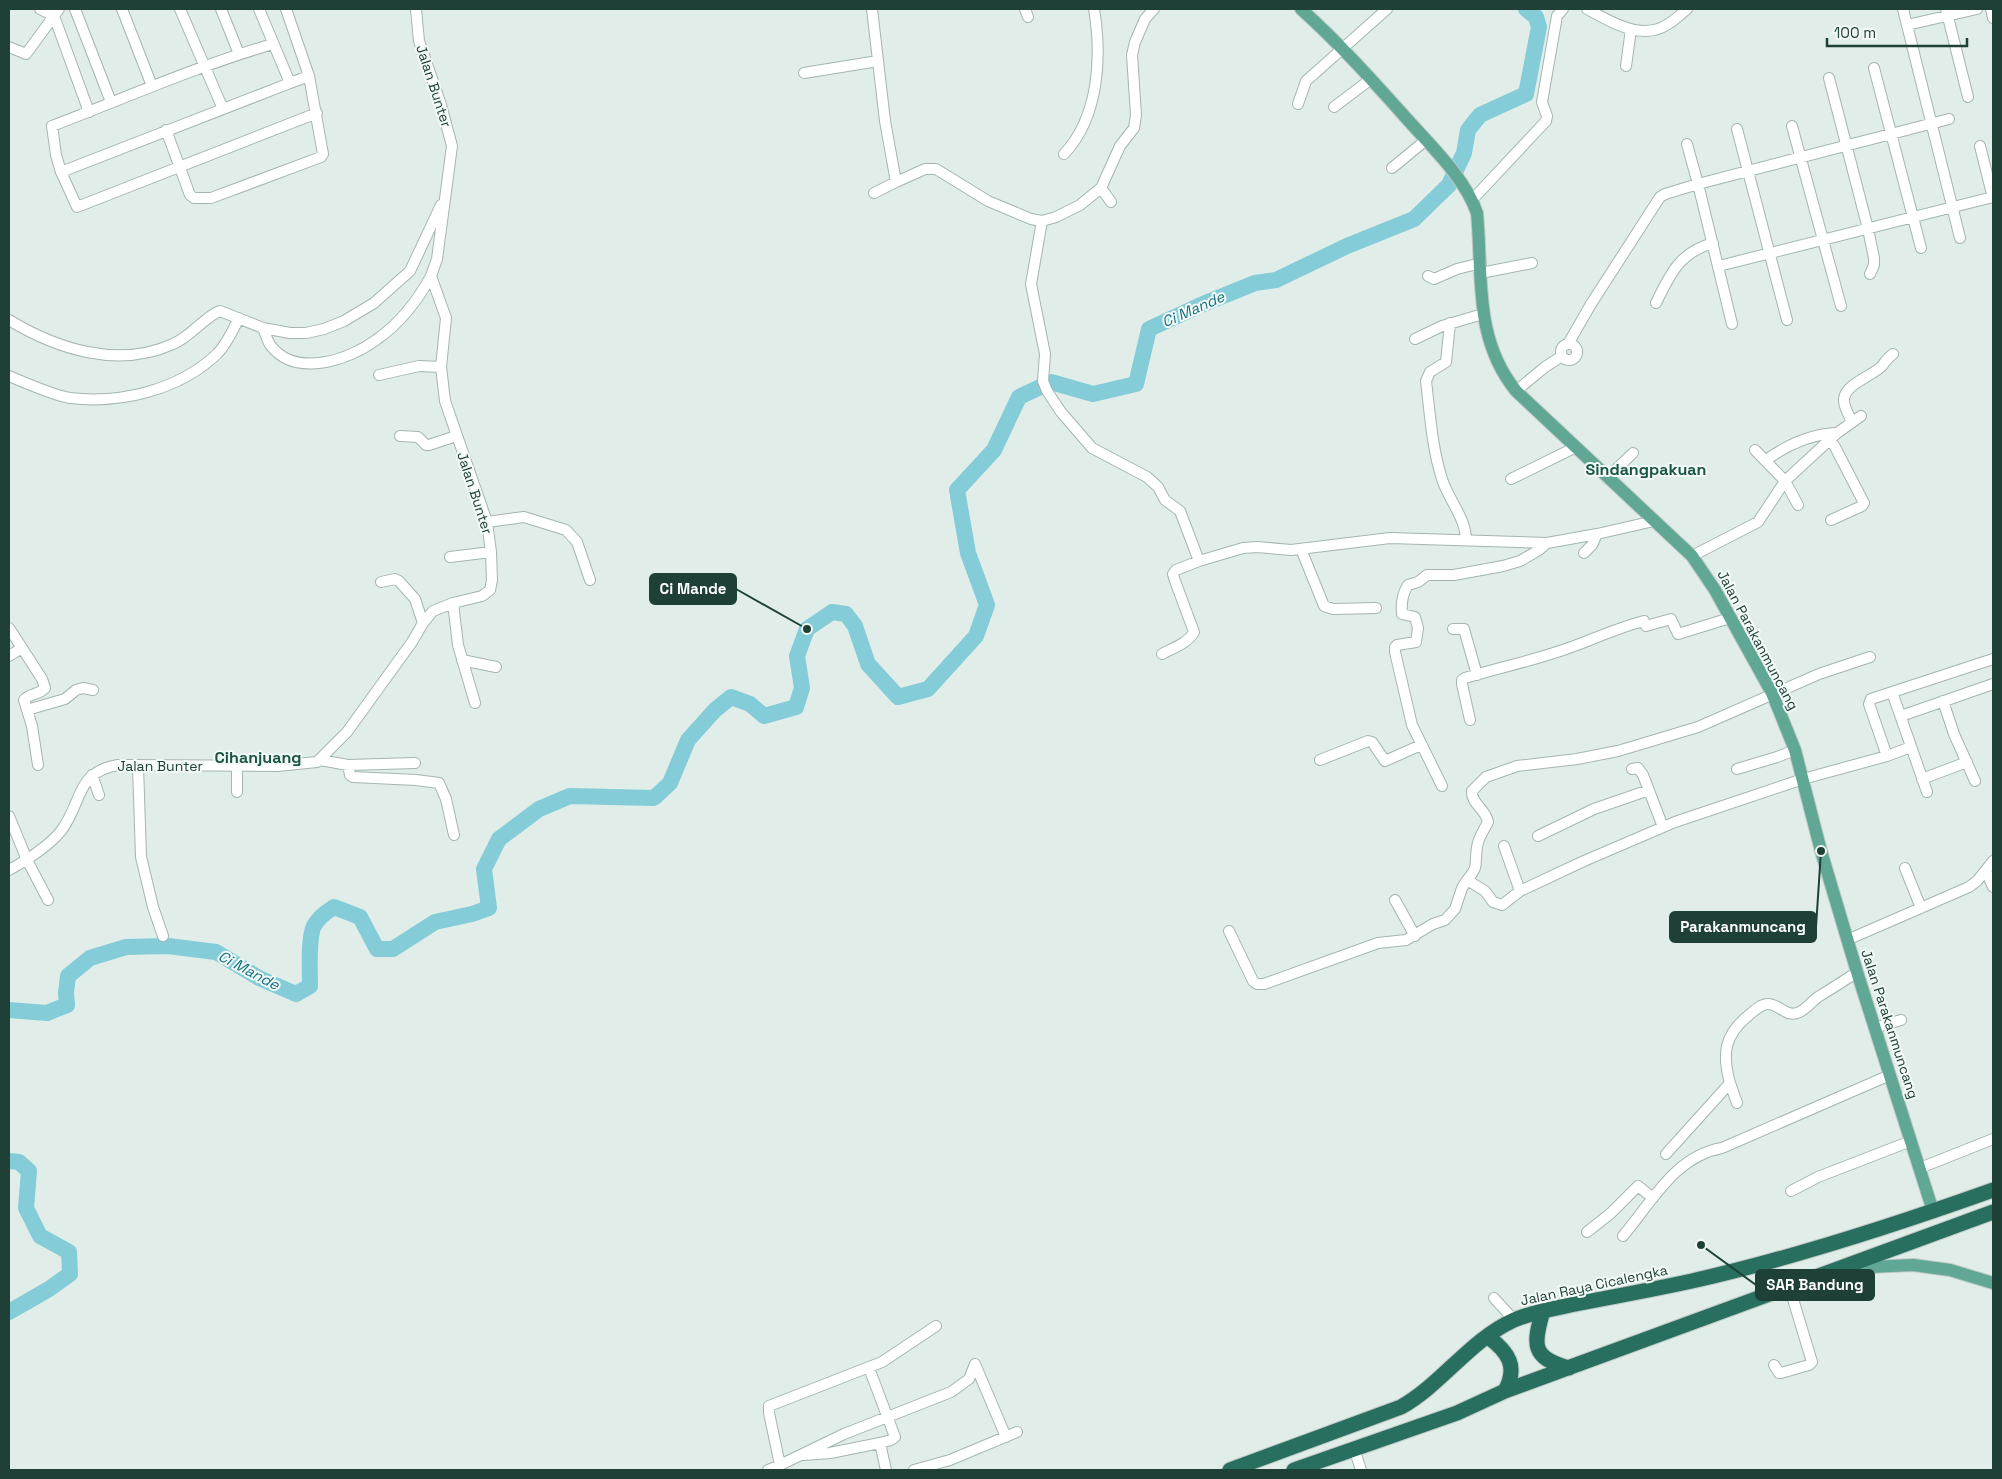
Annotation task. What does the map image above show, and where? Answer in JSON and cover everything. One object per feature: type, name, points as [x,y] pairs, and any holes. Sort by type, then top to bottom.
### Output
[{"type":"highway","name":"Jalan Raya Cicalengka","points":[[1230,1470],[1400,1408],[1418,1398],[1452,1365],[1488,1337],[1514,1320],[1543,1310],[1718,1275],[1792,1256],[1993,1190]]},
{"type":"highway","points":[[1303,1469],[1354,1448],[1457,1413],[1505,1391],[1993,1212]]},
{"type":"highway","points":[[1543,1310],[1536,1338],[1538,1350],[1556,1364],[1569,1368]]},
{"type":"highway","points":[[1488,1337],[1501,1347],[1510,1364],[1512,1376],[1505,1391]]},
{"type":"main road","name":"Jalan Parakanmuncang","points":[[1301,9],[1344,48],[1426,140],[1462,184],[1472,200],[1477,213],[1483,314],[1493,353],[1505,376],[1516,391],[1692,556],[1704,572],[1772,693],[1795,750],[1821,852],[1847,940],[1933,1211]]},
{"type":"main road","points":[[1836,1269],[1913,1265],[1950,1270],[1993,1283]]},
{"type":"street","points":[[40,9],[57,12]]},
{"type":"street","points":[[75,9],[111,102]]},
{"type":"street","points":[[122,9],[152,86]]},
{"type":"street","points":[[180,9],[223,109]]},
{"type":"street","points":[[221,9],[239,54]]},
{"type":"street","points":[[258,9],[290,83]]},
{"type":"street","points":[[166,130],[190,195],[194,198],[211,198],[319,158],[323,154],[309,76],[286,9]]},
{"type":"street","name":"Jalan Bunter","points":[[92,775],[100,769],[107,767],[237,766],[314,763],[320,760],[347,732],[433,611],[454,603],[482,596],[490,590],[492,580],[491,552],[487,522],[445,401],[441,367],[446,318],[431,276],[437,259],[452,146],[441,104],[418,41],[416,9]]},
{"type":"street","points":[[872,9],[885,121],[896,182]]},
{"type":"street","points":[[1064,154],[1076,140],[1090,113],[1096,73],[1098,35],[1094,9]]},
{"type":"street","points":[[874,193],[925,169],[936,169],[988,201],[1031,219],[1042,221],[1074,209],[1101,188],[1120,146],[1136,123],[1132,55],[1135,42],[1145,20],[1154,9]]},
{"type":"street","points":[[1586,9],[1611,22],[1631,28],[1654,30],[1675,19],[1687,9]]},
{"type":"street","points":[[1903,9],[1960,238]]},
{"type":"street","points":[[1908,25],[1947,12],[1976,9]]},
{"type":"street","points":[[1991,9],[1993,18]]},
{"type":"street","points":[[1298,104],[1306,81],[1387,10]]},
{"type":"street","points":[[9,47],[26,54],[57,12]]},
{"type":"street","points":[[57,12],[89,112]]},
{"type":"street","points":[[1472,200],[1546,121],[1547,116],[1542,105],[1544,86],[1554,30],[1560,12]]},
{"type":"street","points":[[1947,12],[1968,97]]},
{"type":"street","points":[[1626,66],[1631,28]]},
{"type":"street","points":[[273,44],[239,54],[152,86],[52,126],[56,156],[77,207],[317,113]]},
{"type":"street","points":[[804,73],[878,61]]},
{"type":"street","points":[[1874,68],[1921,248]]},
{"type":"street","points":[[61,172],[309,76]]},
{"type":"street","points":[[1829,78],[1868,229],[1874,258],[1874,265],[1870,274]]},
{"type":"street","points":[[1334,107],[1371,79]]},
{"type":"street","points":[[1516,391],[1562,356],[1562,349],[1568,344],[1591,304],[1660,197],[1698,184],[1949,119]]},
{"type":"street","points":[[1792,126],[1799,159],[1841,306]]},
{"type":"street","points":[[1737,129],[1786,320]]},
{"type":"street","points":[[1392,168],[1426,140]]},
{"type":"street","points":[[1687,144],[1732,324]]},
{"type":"street","points":[[1719,266],[1993,197],[1985,152]]},
{"type":"street","points":[[1101,188],[1111,202]]},
{"type":"street","points":[[9,320],[62,347],[95,354],[113,355],[157,351],[191,334],[214,313],[220,311],[263,328],[290,333],[324,329],[344,321],[374,303],[410,271],[446,194]]},
{"type":"street","points":[[1042,221],[1030,284],[1045,360],[1045,386],[1061,412],[1092,448],[1147,477],[1158,488],[1169,504],[1180,511],[1199,561]]},
{"type":"street","points":[[1656,303],[1679,263],[1688,254],[1700,247],[1713,244]]},
{"type":"street","points":[[1428,276],[1434,279],[1457,269],[1532,263]]},
{"type":"street","points":[[263,328],[269,344],[283,356],[301,362],[330,361],[361,350],[377,340],[410,308],[431,276]]},
{"type":"street","points":[[1415,339],[1450,323],[1483,314]]},
{"type":"street","points":[[9,376],[69,398],[108,399],[140,395],[180,379],[218,353],[239,318]]},
{"type":"street","points":[[1450,323],[1446,362],[1430,372],[1426,381],[1435,456],[1447,492],[1459,513],[1466,533],[1466,540]]},
{"type":"street","points":[[1692,556],[1758,522],[1785,481],[1856,419],[1844,404],[1845,395],[1854,385],[1882,366],[1886,359],[1893,354]]},
{"type":"street","points":[[379,375],[419,366],[441,367]]},
{"type":"street","points":[[1766,460],[1782,449],[1802,440],[1822,434],[1834,437]]},
{"type":"street","points":[[400,436],[418,437],[429,446],[456,436]]},
{"type":"street","points":[[1831,520],[1862,506],[1864,503],[1835,447],[1834,437]]},
{"type":"street","points":[[1511,478],[1576,446]]},
{"type":"street","points":[[1755,450],[1785,481],[1798,505]]},
{"type":"street","points":[[1607,478],[1633,453]]},
{"type":"street","points":[[487,522],[524,517],[566,530],[577,542],[590,580]]},
{"type":"street","points":[[1162,654],[1182,643],[1194,632],[1174,574],[1176,570],[1243,548],[1301,549],[1390,538],[1547,542],[1597,534],[1654,521]]},
{"type":"street","points":[[1584,553],[1592,545],[1597,534]]},
{"type":"street","points":[[1442,786],[1421,745],[1406,707],[1395,648],[1397,645],[1416,642],[1418,638],[1415,617],[1402,614],[1402,596],[1404,591],[1408,585],[1418,582],[1427,575],[1472,573],[1520,561],[1539,550],[1547,542]]},
{"type":"street","points":[[1301,549],[1324,606],[1334,609],[1376,608]]},
{"type":"street","points":[[450,557],[491,552]]},
{"type":"street","points":[[381,582],[398,581],[415,599],[423,623]]},
{"type":"street","points":[[454,603],[458,645],[475,703]]},
{"type":"street","points":[[1470,720],[1462,680],[1477,674],[1547,655],[1607,632],[1644,621],[1646,626],[1671,619],[1678,634],[1730,618]]},
{"type":"street","points":[[9,628],[42,679],[45,688],[42,692],[25,698],[32,726],[38,766]]},
{"type":"street","points":[[1453,629],[1464,629],[1477,674]]},
{"type":"street","points":[[9,656],[22,648]]},
{"type":"street","points":[[1229,931],[1253,980],[1258,984],[1284,978],[1378,943],[1402,942],[1448,917],[1455,909],[1462,888],[1474,872],[1477,863],[1477,848],[1488,822],[1485,811],[1473,799],[1472,791],[1486,777],[1517,766],[1578,759],[1626,748],[1698,727],[1735,712],[1772,693],[1819,674],[1870,657]]},
{"type":"street","points":[[1887,756],[1869,701],[1993,659]]},
{"type":"street","points":[[462,660],[496,667]]},
{"type":"street","points":[[1901,716],[1993,684]]},
{"type":"street","points":[[27,710],[64,699],[76,690],[83,688],[93,690]]},
{"type":"street","points":[[1892,692],[1927,792]]},
{"type":"street","points":[[1943,702],[1975,781]]},
{"type":"street","points":[[1320,760],[1368,741],[1372,742],[1385,761],[1421,745]]},
{"type":"street","points":[[1467,880],[1479,886],[1497,905],[1506,903],[1510,897],[1520,891],[1663,827],[1803,779],[1887,756],[1911,747]]},
{"type":"street","points":[[1738,770],[1795,750]]},
{"type":"street","points":[[320,760],[348,766],[416,763]]},
{"type":"street","points":[[1922,779],[1967,762]]},
{"type":"street","points":[[138,766],[142,857],[153,907],[163,936]]},
{"type":"street","points":[[237,766],[237,792]]},
{"type":"street","points":[[348,766],[350,775],[353,777],[438,782],[446,799],[454,835]]},
{"type":"street","points":[[1632,769],[1640,770],[1663,827]]},
{"type":"street","points":[[9,870],[27,860],[60,832],[85,782],[92,775],[99,794]]},
{"type":"street","points":[[1538,836],[1594,809],[1649,790]]},
{"type":"street","points":[[9,816],[27,860],[48,900]]},
{"type":"street","points":[[1504,846],[1520,891]]},
{"type":"street","points":[[1847,940],[1968,888],[1986,871],[1993,861]]},
{"type":"street","points":[[1905,868],[1921,908]]},
{"type":"street","points":[[1986,871],[1993,887]]},
{"type":"street","points":[[1395,900],[1415,936]]},
{"type":"street","points":[[1737,1103],[1730,1083],[1724,1054],[1729,1039],[1738,1023],[1766,1004],[1772,1004],[1788,1014],[1801,1012],[1817,998],[1857,972]]},
{"type":"street","points":[[1874,1028],[1901,1020]]},
{"type":"street","points":[[1623,1236],[1653,1198],[1679,1170],[1701,1153],[1722,1148],[1890,1075]]},
{"type":"street","points":[[1666,1154],[1730,1083]]},
{"type":"street","points":[[1920,1168],[1993,1139]]},
{"type":"street","points":[[1792,1192],[1818,1177],[1911,1141]]},
{"type":"street","points":[[1587,1232],[1611,1213],[1638,1186],[1653,1198]]},
{"type":"street","points":[[1774,1365],[1778,1373],[1781,1373],[1810,1365],[1812,1362],[1789,1286]]},
{"type":"street","points":[[1494,1298],[1514,1320]]},
{"type":"street","points":[[780,1465],[769,1406],[869,1368],[900,1352],[936,1326]]},
{"type":"street","points":[[768,1470],[844,1434],[959,1388],[969,1380],[975,1364],[1006,1436]]},
{"type":"street","points":[[797,1456],[830,1453],[880,1443],[895,1437],[869,1368]]},
{"type":"street","points":[[914,1470],[950,1460],[1017,1432]]},
{"type":"street","points":[[880,1443],[886,1470]]},
{"type":"street","points":[[1354,1448],[1361,1470]]},
{"type":"waterway","name":"Ci Mande","points":[[9,1010],[47,1013],[67,1005],[68,976],[90,958],[126,947],[168,946],[216,952],[259,978],[296,994],[310,986],[310,946],[314,926],[322,915],[334,907],[360,917],[377,949],[393,949],[435,922],[472,914],[489,908],[484,869],[499,839],[539,809],[570,796],[654,798],[670,783],[688,740],[715,710],[731,697],[750,704],[764,716],[796,707],[802,688],[797,656],[807,629],[832,612],[846,614],[855,626],[868,664],[898,697],[928,689],[976,636],[987,605],[968,553],[957,490],[994,450],[1019,397],[1051,382],[1093,394],[1136,384],[1149,329],[1255,283],[1276,280],[1347,246],[1414,219],[1449,185],[1464,153],[1468,130],[1480,115],[1526,94],[1539,27],[1536,17],[1526,9]]},
{"type":"waterway","name":"Ci Mande","points":[[9,1161],[19,1162],[29,1171],[26,1208],[40,1236],[69,1252],[70,1274],[49,1289],[9,1312]]},
{"type":"place","name":"Ci Mande","points":[[807,629]]},
{"type":"place","name":"Parakanmuncang","points":[[1821,851]]},
{"type":"place","name":"SAR Bandung","points":[[1701,1245]]},
{"type":"district","name":"Sindangpakuan","points":[[1646,469]]},
{"type":"district","name":"Cihanjuang","points":[[258,757]]}]
